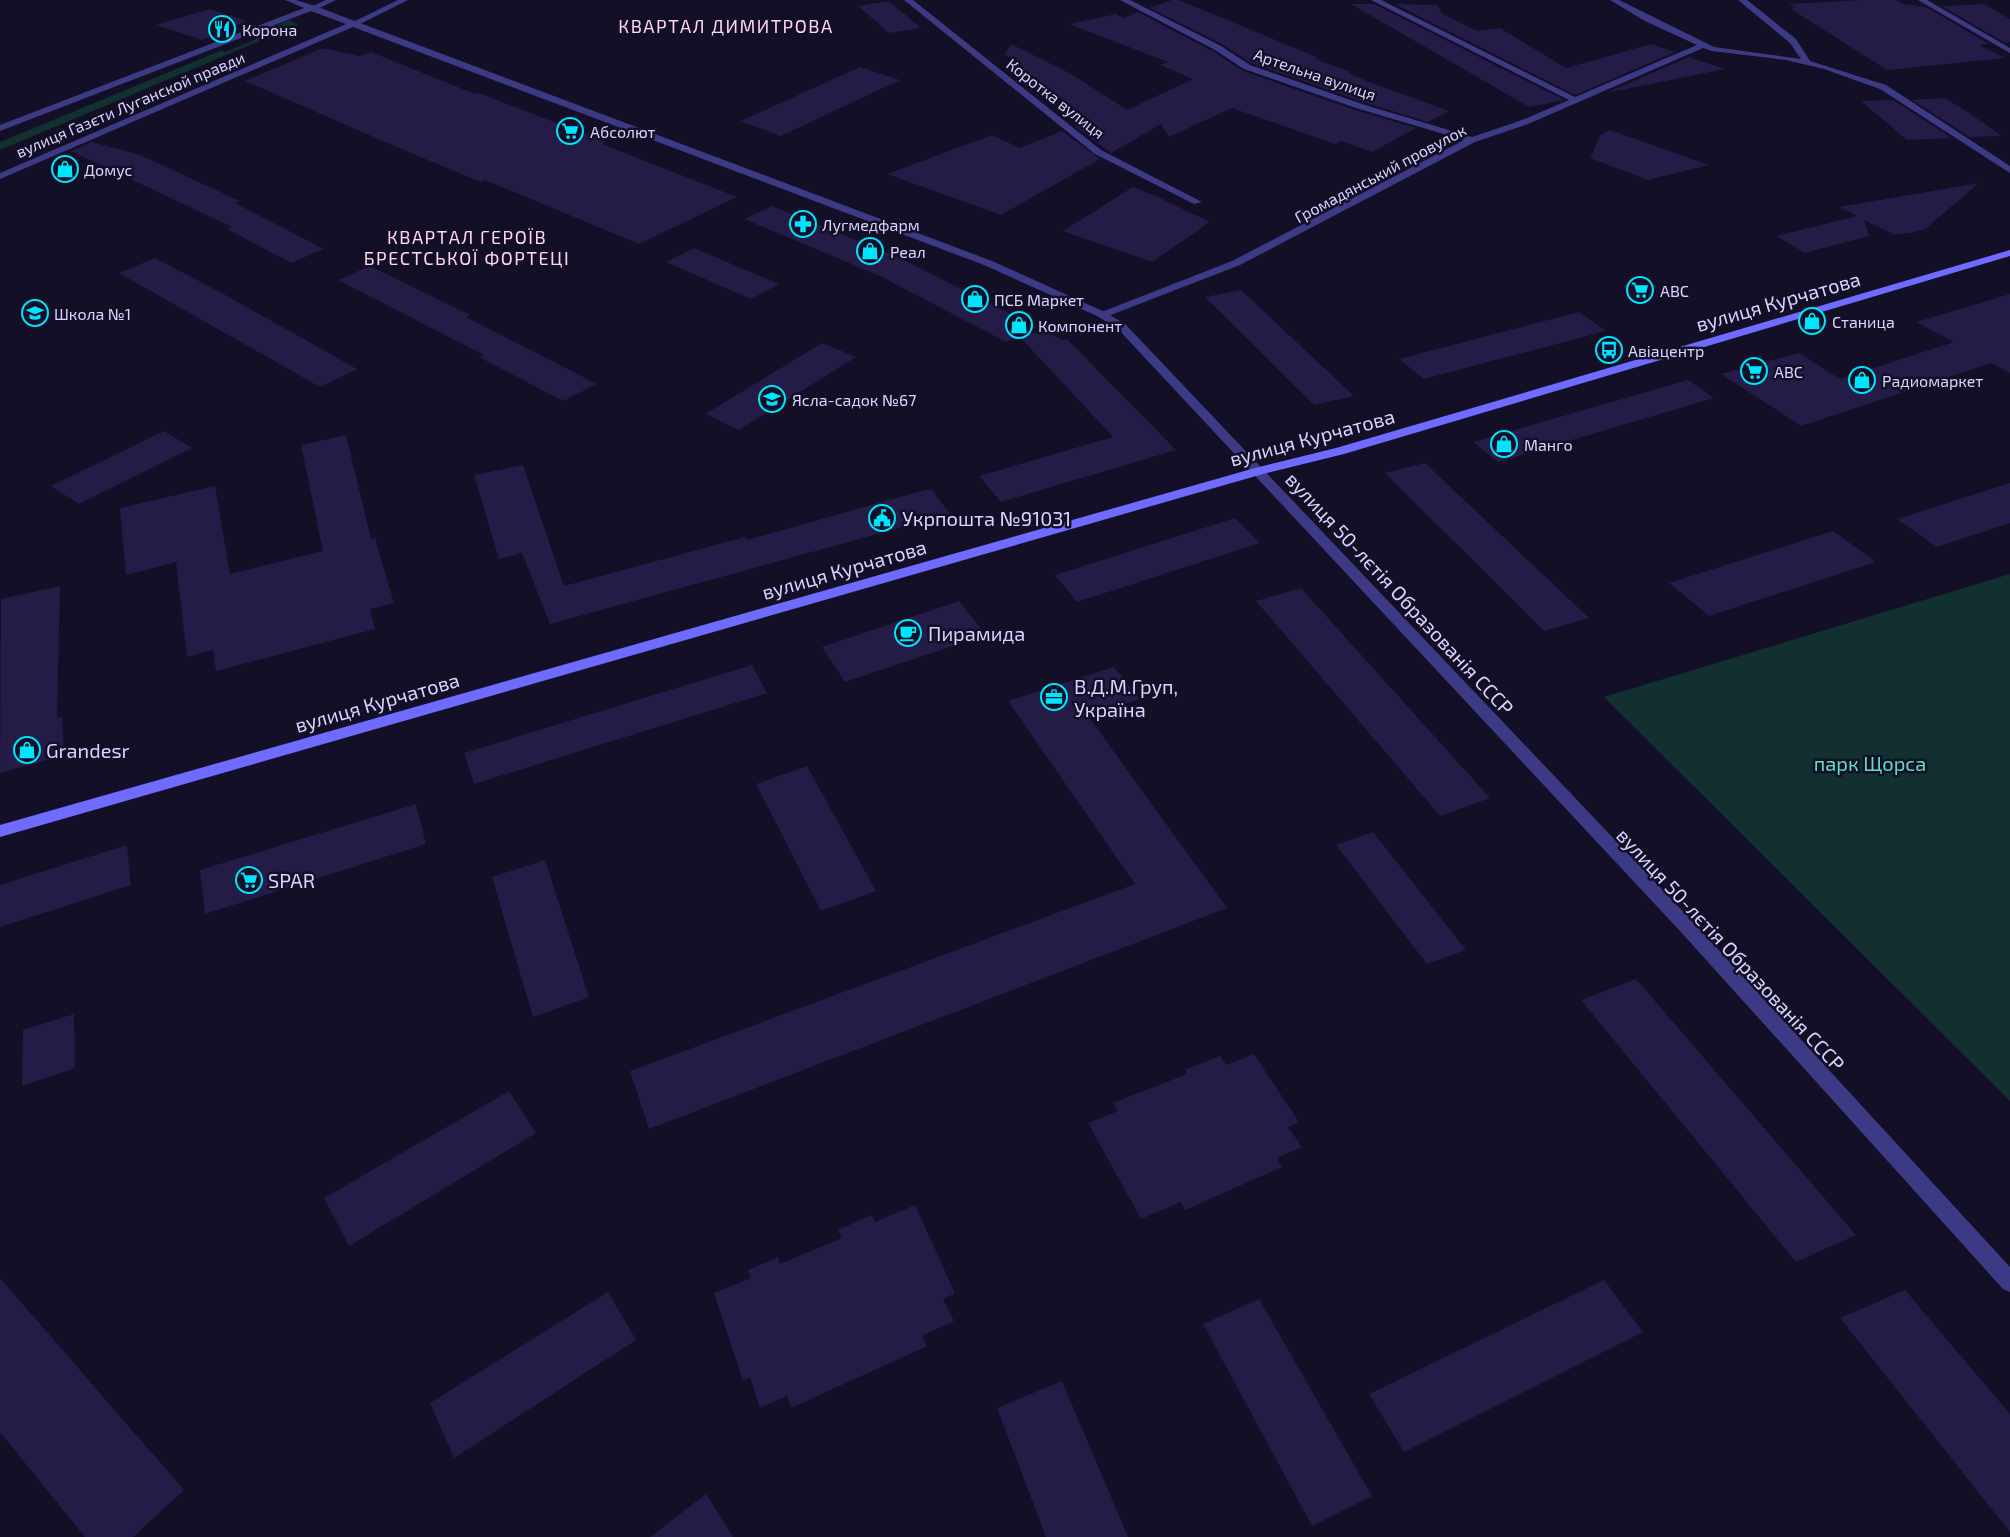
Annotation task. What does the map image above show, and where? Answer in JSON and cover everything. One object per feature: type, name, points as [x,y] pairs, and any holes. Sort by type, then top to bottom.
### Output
[{"type":"main road","name":"вулиця Курчатова","points":[[0,831],[1259,471],[1340,451],[2010,253]]},
{"type":"street","name":"вулиця 50-лєтія Образованія СССР","points":[[289,0],[988,263],[1103,315],[1122,327],[1686,926],[2010,1282]]},
{"type":"street","name":"вулиця Газєти Луганской правди","points":[[0,128],[332,0]]},
{"type":"street","name":"вулиця Газєти Луганской правди","points":[[0,176],[404,0]]},
{"type":"street","name":"Коротка вулиця","points":[[908,0],[1098,152],[1197,202]]},
{"type":"street","name":"Артельна вулиця","points":[[1124,0],[1218,48],[1247,67],[1359,106],[1472,140]]},
{"type":"street","points":[[1375,0],[1576,99]]},
{"type":"street","points":[[1614,0],[1712,49],[1807,62],[1883,87],[2010,170]]},
{"type":"street","points":[[1742,0],[1793,41],[1807,62]]},
{"type":"street","points":[[1922,0],[2010,51]]},
{"type":"street","name":"Громадянський провулок","points":[[1103,315],[1254,255],[1472,140],[1525,122],[1704,45]]},
{"type":"green space","points":[[290,20],[298,25],[0,150],[0,142],[222,50],[225,52],[268,34],[267,29]]},
{"type":"green space","name":"парк Щорса","points":[[2010,574],[2010,1101],[1604,697]]},
{"type":"building","points":[[1172,0],[1179,0],[1319,58],[1315,59],[1351,72],[1348,73],[1369,82],[1449,111],[1428,122],[1251,63],[1222,44],[1150,8]]},
{"type":"building","points":[[1896,0],[1904,4],[1926,7],[1989,44],[1979,45],[2005,58],[1887,70],[1791,9],[1795,8],[1789,4]]},
{"type":"building","points":[[889,1],[921,28],[889,33],[858,6]]},
{"type":"building","points":[[1351,4],[1374,4],[1564,100],[1529,107]]},
{"type":"building","points":[[1395,4],[1437,5],[1442,14],[1477,31],[1500,28],[1566,68],[1651,44],[1675,52],[1575,95]]},
{"type":"building","points":[[1984,4],[2010,19],[2010,42],[2005,43],[1942,6]]},
{"type":"building","points":[[210,9],[247,21],[202,40],[156,25]]},
{"type":"building","points":[[1138,12],[1214,52],[1243,71],[1355,110],[1416,128],[1372,152],[1341,141],[1335,144],[1232,108],[1169,137],[1161,124],[1111,153],[1074,126],[1089,120],[1005,54],[1011,44],[1073,75],[1127,110],[1193,79],[1160,65],[1168,62],[1069,24],[1116,14],[1123,18]]},
{"type":"building","points":[[320,49],[359,56],[371,52],[475,94],[479,93],[606,142],[602,144],[737,197],[639,244],[485,180],[481,182],[413,154],[245,81]]},
{"type":"building","points":[[1689,57],[1725,69],[1606,93]]},
{"type":"building","points":[[860,67],[900,80],[781,136],[741,121]]},
{"type":"building","points":[[1945,98],[2002,136],[1970,137],[1912,100]]},
{"type":"building","points":[[1893,100],[1952,138],[1907,140],[1861,101]]},
{"type":"building","points":[[1610,130],[1709,165],[1648,180],[1590,158],[1601,134]]},
{"type":"building","points":[[1062,131],[1100,159],[1001,215],[887,174],[992,135],[1020,148]]},
{"type":"building","points":[[92,142],[140,155],[240,201],[235,203],[324,249],[291,263],[227,229],[232,227],[71,151]]},
{"type":"building","points":[[1979,183],[1925,229],[1915,232],[1895,235],[1864,220],[1869,236],[1805,253],[1776,236],[1857,216],[1839,207]]},
{"type":"building","points":[[1133,187],[1210,222],[1152,262],[1063,231]]},
{"type":"building","points":[[772,206],[900,258],[1036,327],[1006,342],[880,276],[744,219]]},
{"type":"building","points":[[694,248],[779,284],[751,299],[666,262]]},
{"type":"building","points":[[155,258],[357,369],[320,387],[119,273]]},
{"type":"building","points":[[370,266],[470,315],[466,317],[597,384],[563,401],[479,357],[484,355],[338,280]]},
{"type":"building","points":[[1241,290],[1354,396],[1314,405],[1205,297]]},
{"type":"building","points":[[2010,294],[2010,373],[1991,363],[1801,426],[1721,374],[1799,353],[1840,379],[1954,342],[1916,322]]},
{"type":"building","points":[[1579,312],[1606,331],[1424,379],[1399,359]]},
{"type":"building","points":[[1043,331],[1063,340],[1067,339],[1176,450],[1001,502],[979,476],[1113,437],[1019,336]]},
{"type":"building","points":[[822,343],[856,357],[739,430],[705,414]]},
{"type":"building","points":[[1688,380],[1714,398],[1498,462],[1473,442]]},
{"type":"building","points":[[164,431],[192,448],[79,504],[51,486]]},
{"type":"building","points":[[346,435],[371,539],[375,538],[394,603],[370,609],[375,629],[216,671],[213,650],[187,657],[176,562],[126,575],[120,508],[215,486],[230,574],[323,551],[301,445]]},
{"type":"building","points":[[1425,463],[1589,618],[1544,631],[1385,473]]},
{"type":"building","points":[[523,465],[564,586],[745,537],[747,540],[925,490],[932,490],[950,514],[550,624],[522,553],[499,559],[474,475]]},
{"type":"building","points":[[2010,483],[2010,523],[1937,547],[1897,519]]},
{"type":"building","points":[[1235,518],[1260,543],[1077,602],[1055,575]]},
{"type":"building","points":[[1833,531],[1876,562],[1709,616],[1669,583]]},
{"type":"building","points":[[60,586],[57,718],[62,717],[64,755],[0,773],[1,599]]},
{"type":"building","points":[[1301,588],[1490,798],[1440,816],[1256,601]]},
{"type":"building","points":[[959,601],[986,635],[845,682],[822,647]]},
{"type":"building","points":[[752,665],[767,693],[474,784],[464,753]]},
{"type":"building","points":[[1114,667],[1140,699],[1088,716],[1227,908],[649,1129],[630,1071],[1135,884],[1008,701]]},
{"type":"building","points":[[807,766],[876,891],[821,911],[756,784]]},
{"type":"building","points":[[416,804],[426,844],[205,914],[200,870]]},
{"type":"building","points":[[1373,832],[1466,950],[1427,964],[1336,845]]},
{"type":"building","points":[[127,845],[131,885],[0,927],[0,885]]},
{"type":"building","points":[[545,860],[589,997],[533,1017],[492,877]]},
{"type":"building","points":[[1636,979],[1856,1235],[1796,1262],[1581,1000]]},
{"type":"building","points":[[74,1014],[75,1068],[22,1086],[23,1030]]},
{"type":"building","points":[[1254,1054],[1299,1122],[1288,1127],[1302,1147],[1277,1158],[1282,1167],[1185,1210],[1181,1202],[1141,1219],[1088,1123],[1118,1111],[1113,1103],[1187,1074],[1185,1070],[1220,1056],[1226,1065]]},
{"type":"building","points":[[509,1091],[536,1133],[349,1246],[324,1198]]},
{"type":"building","points":[[915,1205],[955,1293],[943,1299],[954,1321],[922,1336],[927,1346],[791,1408],[787,1396],[760,1408],[750,1377],[743,1381],[714,1293],[751,1278],[748,1270],[778,1257],[780,1264],[842,1238],[838,1230],[872,1215],[875,1222]]},
{"type":"building","points":[[0,1278],[184,1490],[133,1537],[85,1537],[0,1432]]},
{"type":"building","points":[[1604,1280],[1643,1332],[1404,1452],[1369,1394]]},
{"type":"building","points":[[1905,1290],[2010,1414],[2010,1532],[1840,1318]]},
{"type":"building","points":[[608,1292],[636,1340],[454,1458],[430,1403]]},
{"type":"building","points":[[1259,1299],[1372,1496],[1312,1526],[1203,1324]]},
{"type":"building","points":[[1062,1381],[1128,1537],[1046,1537],[997,1408]]},
{"type":"building","points":[[706,1494],[733,1537],[650,1537]]},
{"type":"place","name":"Корона","points":[[222,29]]},
{"type":"place","name":"Абсолют","points":[[570,131]]},
{"type":"place","name":"Домус","points":[[65,169]]},
{"type":"place","name":"Лугмедфарм","points":[[803,224]]},
{"type":"place","name":"Реал","points":[[870,251]]},
{"type":"place","name":"ABC","points":[[1640,290]]},
{"type":"place","name":"ПСБ Маркет","points":[[975,299]]},
{"type":"place","name":"Школа №1","points":[[35,313]]},
{"type":"place","name":"Станица","points":[[1812,321]]},
{"type":"place","name":"Компонент","points":[[1019,325]]},
{"type":"place","name":"Авіацентр","points":[[1609,350]]},
{"type":"place","name":"АВС","points":[[1754,371]]},
{"type":"place","name":"Радиомаркет","points":[[1862,380]]},
{"type":"place","name":"Ясла-садок №67","points":[[772,399]]},
{"type":"place","name":"Манго","points":[[1504,444]]},
{"type":"place","name":"Укрпошта №91031","points":[[882,518]]},
{"type":"place","name":"Пирамида","points":[[908,633]]},
{"type":"place","name":"В.Д.М.Груп, Україна","points":[[1054,697]]},
{"type":"place","name":"Grandesr","points":[[27,750]]},
{"type":"place","name":"SPAR","points":[[249,880]]},
{"type":"district","name":"КВАРТАЛ ДИМИТРОВА","points":[[726,26]]},
{"type":"district","name":"КВАРТАЛ ГЕРОЇВ БРЕСТСЬКОЇ ФОРТЕЦІ","points":[[467,247]]}]
